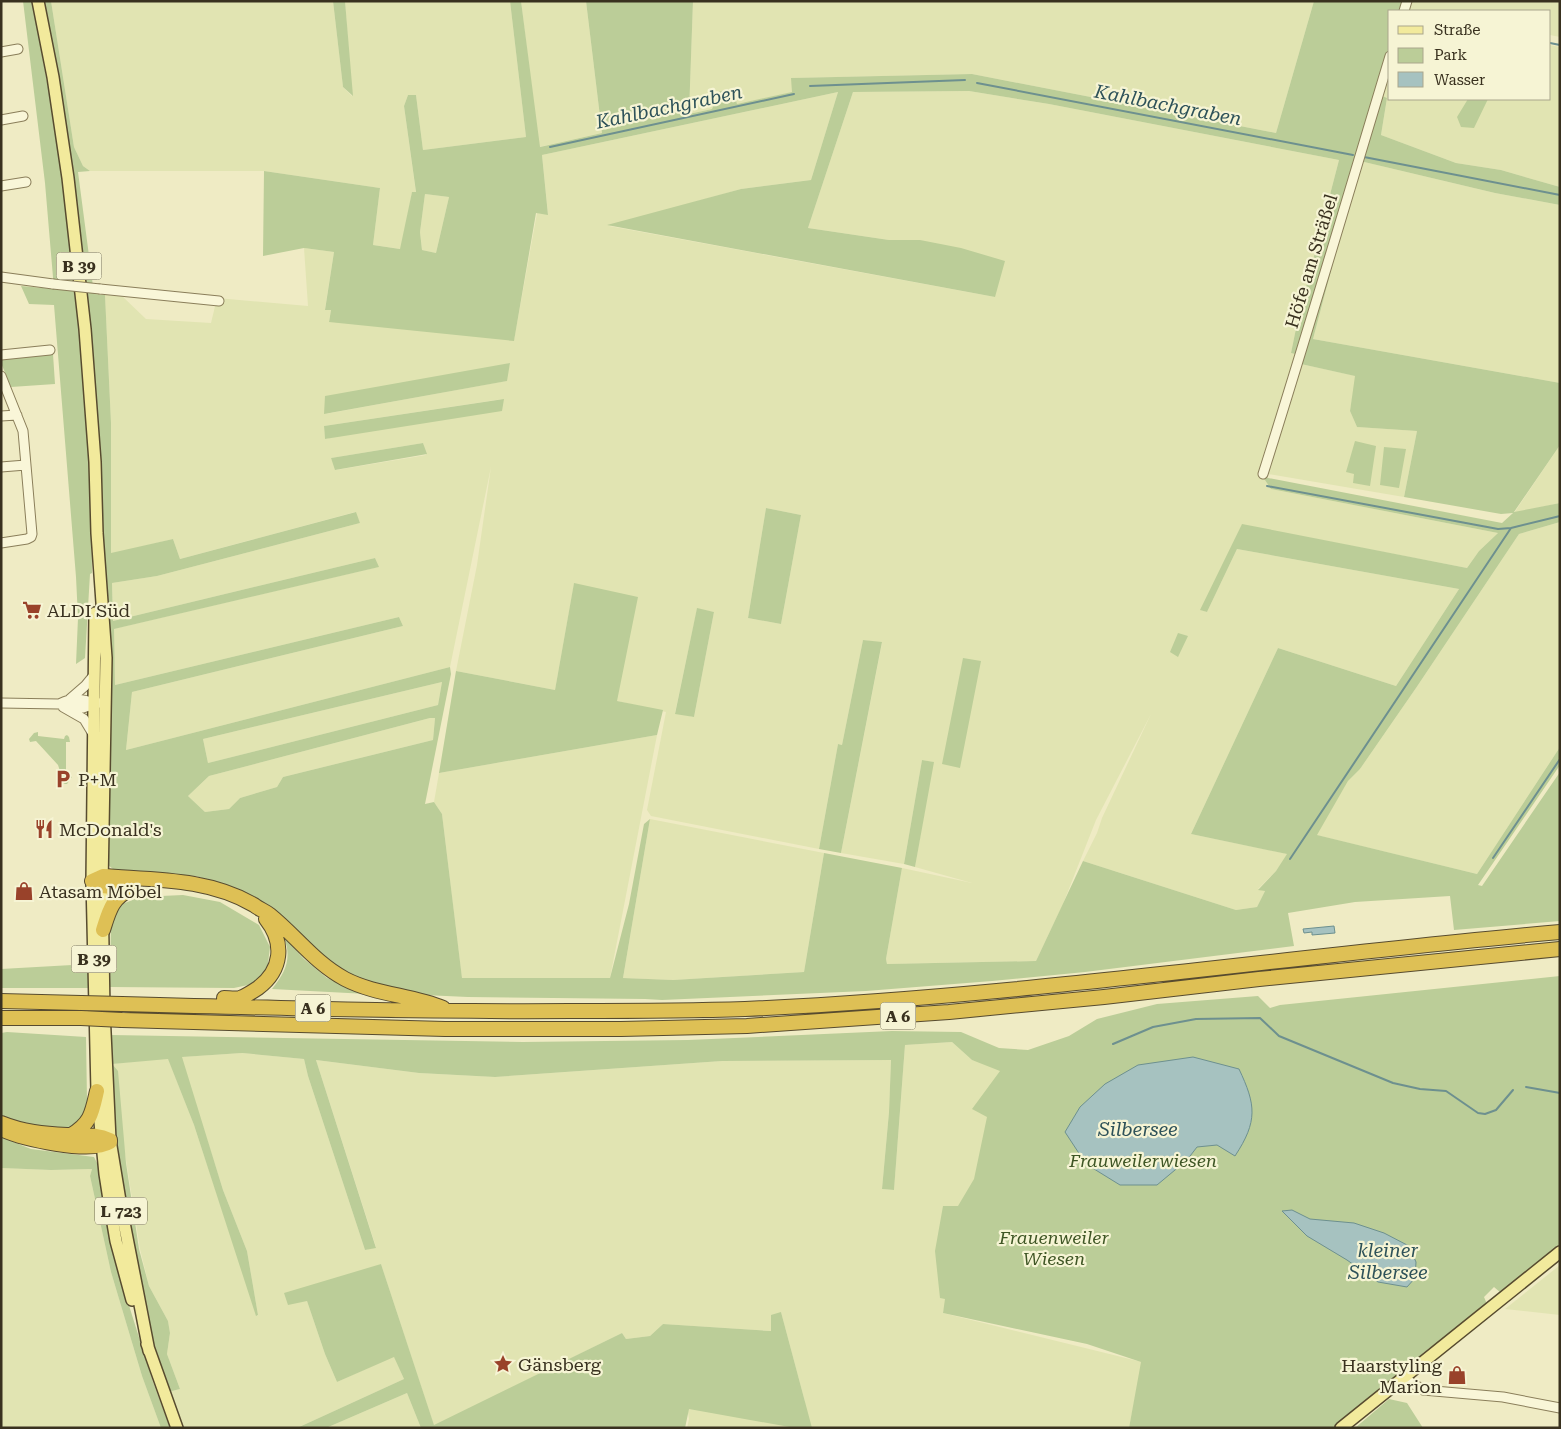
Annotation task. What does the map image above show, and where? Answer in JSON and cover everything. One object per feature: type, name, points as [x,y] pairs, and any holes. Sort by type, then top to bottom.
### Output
[{"type":"highway","points":[[99,881],[177,881],[197,883],[215,888],[238,897],[270,914],[322,965],[341,977],[378,991],[427,1001],[451,1011]]},
{"type":"highway","points":[[99,881],[131,890]]},
{"type":"highway","points":[[103,930],[109,910],[121,894],[131,890],[177,881]]},
{"type":"highway","points":[[175,1005],[240,998],[252,993],[272,975],[279,951],[278,942],[272,927],[258,908]]},
{"type":"highway","name":"A 6","points":[[1,1001],[451,1011],[745,1009],[1102,981],[1560,932]]},
{"type":"highway","name":"A 6","points":[[1,1018],[81,1018],[445,1029],[621,1029],[747,1026],[940,1013],[1560,949]]},
{"type":"highway","points":[[1,1027],[24,1019]]},
{"type":"highway","points":[[70,1135],[82,1128],[91,1116],[97,1091]]},
{"type":"highway","points":[[1,1123],[26,1132],[70,1135],[104,1140]]},
{"type":"highway","points":[[1,1129],[24,1138],[72,1146],[104,1140]]},
{"type":"main road","name":"B 39","points":[[38,1],[53,77],[68,178],[80,276],[89,378],[106,658],[101,702],[94,736],[109,1123]]},
{"type":"main road","name":"B 39","points":[[97,533],[94,675],[101,702],[97,1091]]},
{"type":"main road","name":"L 723","points":[[97,1091],[110,1206],[118,1249],[132,1300],[177,1428]]},
{"type":"main road","name":"L 723","points":[[104,1140],[109,1123]]},
{"type":"main road","points":[[1341,1428],[1560,1252]]},
{"type":"street","points":[[1,52],[18,49]]},
{"type":"street","name":"Höfe am Sträßel","points":[[1263,474],[1388,63]]},
{"type":"street","points":[[1,120],[23,116]]},
{"type":"street","points":[[1,186],[26,182]]},
{"type":"street","points":[[1,277],[218,301]]},
{"type":"street","points":[[1,355],[50,350]]},
{"type":"street","points":[[1,376],[23,431],[31,537],[1,543]]},
{"type":"street","points":[[1,416],[17,415]]},
{"type":"street","points":[[1,467],[26,465]]},
{"type":"street","points":[[59,704],[70,699],[86,686],[94,675]]},
{"type":"street","points":[[70,699],[101,702]]},
{"type":"street","points":[[1,703],[59,704],[83,708],[101,702]]},
{"type":"street","points":[[59,704],[84,719],[90,726],[94,736]]},
{"type":"street","points":[[1405,1376],[1423,1390],[1503,1397],[1560,1408]]},
{"type":"green space","points":[[23,1],[32,1],[57,136],[76,292],[84,386],[91,478],[92,573],[90,574],[85,658],[76,664],[78,618],[76,577],[54,305],[29,304],[21,286],[54,289],[45,183]]},
{"type":"green space","points":[[42,1],[51,1],[74,147],[83,166],[90,171],[78,172],[94,294],[105,295],[111,423],[111,553],[173,539],[180,559],[356,512],[360,523],[157,576],[112,583],[113,621],[375,558],[379,567],[114,629],[115,685],[399,617],[403,626],[132,692],[126,750],[450,667],[451,674],[425,804],[434,802],[442,814],[462,978],[610,978],[629,904],[644,824],[650,819],[623,978],[673,980],[804,972],[824,853],[902,868],[886,959],[887,964],[1036,961],[1083,861],[1236,910],[1257,907],[1265,891],[1258,890],[1276,871],[1287,854],[1191,834],[1278,648],[1396,686],[1459,589],[1237,549],[1207,612],[1200,610],[1242,524],[1467,568],[1479,551],[1498,533],[1271,489],[1263,477],[1502,523],[1513,513],[1501,514],[1404,497],[1417,431],[1357,427],[1350,411],[1355,376],[1301,364],[1303,356],[1291,353],[1299,314],[1339,160],[1049,104],[969,91],[853,92],[808,228],[889,240],[920,240],[961,248],[1005,261],[995,297],[607,225],[741,189],[811,180],[838,92],[542,155],[548,215],[536,213],[514,341],[329,322],[331,310],[325,310],[334,252],[304,248],[263,256],[264,171],[380,188],[373,245],[400,249],[412,192],[416,192],[404,106],[408,95],[416,95],[423,150],[526,137],[510,1],[521,1],[540,147],[602,133],[586,1],[693,1],[689,114],[712,109],[718,92],[733,88],[737,104],[792,92],[791,78],[972,74],[1276,133],[1314,1],[1409,1],[1406,10],[1388,10],[1388,69],[1380,95],[1387,98],[1381,135],[1456,163],[1501,170],[1560,187],[1560,205],[1495,193],[1360,161],[1313,339],[1560,383],[1560,445],[1514,512],[1560,503],[1560,522],[1519,534],[1360,769],[1348,781],[1317,835],[1477,874],[1560,747],[1560,765],[1478,885],[1482,886],[1560,772],[1560,921],[1454,930],[1450,896],[1355,902],[1288,913],[1294,946],[1085,972],[866,991],[662,1000],[468,997],[424,995],[390,989],[359,978],[331,964],[293,929],[246,893],[196,876],[120,873],[108,865],[106,856],[99,484]],"holes":[[[425,194],[449,197],[436,253],[422,250],[420,232]],[[442,682],[438,705],[208,763],[203,739]],[[435,718],[433,740],[283,777],[277,787],[240,798],[229,809],[205,812],[188,796],[209,776]]]},
{"type":"green space","points":[[51,1],[333,1],[343,87],[352,96],[345,1],[510,1],[526,137],[423,150],[416,95],[408,95],[404,106],[416,193],[412,193],[401,249],[373,245],[380,188],[264,171],[90,171],[83,166],[74,147]]},
{"type":"green space","points":[[333,1],[345,1],[353,96],[343,87]]},
{"type":"green space","points":[[521,1],[586,1],[602,133],[539,147]]},
{"type":"green space","points":[[693,1],[1314,1],[1276,133],[972,74],[792,78],[793,92],[737,104],[734,88],[715,97],[712,109],[689,114]]},
{"type":"green space","points":[[1409,1],[1560,1],[1560,37],[1551,35],[1551,10],[1406,10]]},
{"type":"green space","points":[[1551,45],[1560,47],[1560,187],[1501,170],[1456,163],[1381,135],[1387,98],[1379,95],[1388,68],[1388,100],[1551,100]]},
{"type":"green space","points":[[969,91],[1049,104],[1339,160],[1299,314],[1291,353],[1304,356],[1301,364],[1356,376],[1350,411],[1357,427],[1417,431],[1404,497],[1262,473],[1271,489],[1498,533],[1479,551],[1467,568],[1242,525],[1201,610],[1207,612],[1237,549],[1459,589],[1396,686],[1278,648],[1191,834],[1288,854],[1276,871],[1258,889],[1265,891],[1257,907],[1236,910],[1083,861],[1151,714],[1096,820],[1063,904],[1036,961],[887,964],[886,959],[902,868],[972,883],[915,867],[933,762],[922,760],[904,864],[841,853],[882,643],[863,640],[842,745],[838,744],[819,849],[651,816],[647,810],[666,712],[617,701],[574,584],[555,690],[456,671],[477,565],[491,467],[450,667],[126,750],[132,692],[403,626],[399,617],[115,685],[113,629],[378,567],[375,558],[113,621],[112,583],[157,576],[360,523],[355,512],[180,559],[173,539],[111,554],[111,423],[105,295],[122,296],[146,319],[211,323],[217,298],[308,306],[304,248],[334,252],[325,309],[331,310],[329,321],[514,340],[537,213],[548,214],[542,155],[838,92],[811,180],[741,189],[609,226],[995,297],[920,240],[889,240],[808,228],[853,92]],"holes":[[[510,363],[506,381],[325,414]],[[503,399],[325,439],[324,426]],[[423,443],[426,455],[336,470],[331,458]],[[766,508],[801,515],[781,624],[748,618]],[[697,609],[714,612],[694,717],[675,713]]]},
{"type":"green space","points":[[1467,100],[1488,100],[1474,128],[1461,127],[1457,117]]},
{"type":"green space","points":[[1360,161],[1495,193],[1560,205],[1560,383],[1313,339]]},
{"type":"green space","points":[[425,194],[449,197],[436,253],[422,250],[420,232]]},
{"type":"green space","points":[[53,354],[55,384],[11,387],[1,363],[3,357]]},
{"type":"green space","points":[[510,363],[507,381],[324,414],[325,396]]},
{"type":"green space","points":[[504,399],[502,411],[325,439],[324,426]]},
{"type":"green space","points":[[1355,441],[1376,446],[1370,486],[1353,483],[1354,474],[1346,472]]},
{"type":"green space","points":[[423,443],[427,454],[335,470],[331,458]]},
{"type":"green space","points":[[1560,445],[1560,503],[1514,513]]},
{"type":"green space","points":[[1384,447],[1406,449],[1399,488],[1380,485]]},
{"type":"green space","points":[[766,508],[801,515],[781,624],[748,618]]},
{"type":"green space","points":[[1560,522],[1560,747],[1477,874],[1316,835],[1348,781],[1360,769],[1519,534]]},
{"type":"green space","points":[[574,583],[638,597],[617,701],[663,710],[657,735],[439,773],[456,671],[555,690]]},
{"type":"green space","points":[[697,608],[714,612],[694,717],[675,714]]},
{"type":"green space","points":[[1178,633],[1188,636],[1178,657],[1170,652]]},
{"type":"green space","points":[[863,640],[882,642],[841,853],[819,849],[838,744],[842,745]]},
{"type":"green space","points":[[963,658],[981,661],[960,768],[942,764]]},
{"type":"green space","points":[[442,682],[438,705],[208,763],[203,739]]},
{"type":"green space","points":[[435,718],[433,740],[283,777],[277,787],[240,798],[229,809],[205,812],[188,796],[209,776]]},
{"type":"green space","points":[[38,732],[38,736],[64,739],[67,735],[69,737],[70,742],[66,742],[66,773],[72,777],[67,784],[60,780],[62,777],[58,765],[36,741],[30,742],[29,739],[34,733]]},
{"type":"green space","points":[[657,735],[610,978],[462,979],[442,814],[434,802],[439,773]]},
{"type":"green space","points":[[922,760],[934,762],[915,867],[904,864]]},
{"type":"green space","points":[[650,819],[824,853],[804,972],[673,980],[623,978]]},
{"type":"green space","points":[[183,895],[220,902],[259,925],[270,947],[267,971],[259,979],[248,985],[234,988],[110,987],[111,920],[120,905],[140,897]]},
{"type":"green space","points":[[284,937],[304,959],[327,978],[367,994],[272,989],[281,977],[286,964],[287,952]]},
{"type":"green space","points":[[90,964],[88,988],[1,988],[1,969]]},
{"type":"green space","points":[[1560,976],[1560,1246],[1501,1293],[1494,1287],[1484,1297],[1487,1304],[1428,1349],[1334,1428],[1129,1428],[1141,1362],[1087,1344],[943,1313],[945,1299],[940,1298],[935,1251],[943,1206],[958,1206],[974,1179],[987,1117],[972,1109],[1000,1071],[972,1060],[952,1042],[905,1045],[894,1190],[882,1189],[889,1112],[891,1060],[722,1061],[495,1077],[419,1073],[316,1060],[376,1248],[365,1250],[304,1059],[242,1053],[182,1057],[223,1190],[247,1251],[258,1315],[256,1316],[194,1125],[168,1059],[112,1064],[118,1071],[126,1163],[139,1249],[149,1286],[168,1321],[170,1333],[167,1354],[180,1389],[168,1392],[151,1341],[123,1201],[114,1123],[111,1035],[523,1042],[688,1040],[892,1031],[961,1032],[999,1048],[1028,1050],[1069,1036],[1097,1019],[1157,1004],[1258,996],[1270,1008],[1280,1005]]},
{"type":"green space","points":[[1,1033],[86,1037],[87,1101],[82,1121],[72,1128],[56,1130],[26,1124],[1,1115]]},
{"type":"green space","points":[[952,1042],[972,1060],[1024,1075],[968,1209],[943,1313],[1142,1362],[1129,1428],[687,1428],[689,1419],[683,1381],[805,1402],[781,1312],[772,1331],[663,1324],[650,1336],[626,1339],[622,1333],[434,1426],[381,1264],[307,1301],[325,1354],[337,1382],[394,1356],[404,1379],[297,1428],[180,1428],[168,1392],[180,1389],[167,1354],[170,1333],[168,1321],[149,1286],[140,1249],[111,1064],[168,1058],[194,1125],[257,1316],[247,1251],[223,1190],[181,1057],[242,1053],[304,1059],[365,1250],[376,1247],[316,1060],[419,1073],[495,1077],[722,1061],[891,1060],[889,1112],[882,1189],[894,1190],[905,1045]]},
{"type":"green space","points":[[1,1137],[31,1149],[94,1157],[99,1167],[106,1219],[116,1264],[153,1382],[170,1428],[161,1428],[142,1376],[111,1272],[90,1176],[92,1169],[1,1168]]},
{"type":"green space","points":[[1,1168],[92,1169],[90,1176],[111,1272],[142,1376],[161,1428],[1,1428]]},
{"type":"green space","points":[[381,1264],[434,1425],[622,1333],[626,1339],[650,1336],[663,1324],[771,1331],[771,1315],[781,1312],[812,1428],[795,1428],[689,1409],[685,1428],[421,1428],[407,1393],[326,1428],[297,1428],[404,1379],[394,1357],[337,1382],[325,1354],[307,1301],[288,1305],[284,1293]]},
{"type":"green space","points":[[1560,1265],[1560,1315],[1505,1309]]},
{"type":"green space","points":[[407,1393],[421,1428],[326,1428]]},
{"type":"green space","points":[[1389,1399],[1407,1403],[1423,1428],[1355,1428]]},
{"type":"water","points":[[1334,926],[1335,933],[1312,935],[1312,932],[1304,933],[1303,929]]},
{"type":"water","name":"Silbersee","points":[[1193,1057],[1239,1069],[1245,1082],[1251,1103],[1251,1123],[1248,1133],[1235,1156],[1217,1145],[1197,1147],[1187,1160],[1157,1185],[1120,1185],[1086,1164],[1065,1132],[1080,1107],[1105,1084],[1138,1065]]},
{"type":"water","name":"kleiner Silbersee","points":[[1292,1210],[1310,1219],[1354,1223],[1384,1233],[1409,1246],[1416,1262],[1415,1278],[1407,1287],[1378,1282],[1347,1260],[1307,1236],[1282,1211]]},
{"type":"waterway","points":[[1551,43],[1560,45]]},
{"type":"waterway","name":"Kahlbachgraben","points":[[810,86],[965,80]]},
{"type":"waterway","name":"Kahlbachgraben","points":[[977,83],[1353,155]]},
{"type":"waterway","name":"Kahlbachgraben","points":[[550,147],[794,94]]},
{"type":"waterway","name":"Kahlbachgraben","points":[[1364,157],[1560,195]]},
{"type":"waterway","points":[[1267,486],[1498,529],[1511,528]]},
{"type":"waterway","points":[[1290,859],[1511,528],[1560,516]]},
{"type":"waterway","points":[[1493,858],[1560,759]]},
{"type":"waterway","points":[[1113,1044],[1153,1027],[1196,1019],[1260,1018],[1279,1036],[1393,1083],[1420,1089],[1446,1091],[1478,1113],[1485,1114],[1496,1110],[1513,1090]]},
{"type":"waterway","points":[[1526,1087],[1560,1093]]},
{"type":"place","name":"ALDI Süd","points":[[32,610]]},
{"type":"place","name":"P+M","points":[[63,779]]},
{"type":"place","name":"McDonald's","points":[[44,829]]},
{"type":"place","name":"Atasam Möbel","points":[[24,891]]},
{"type":"place","name":"Gänsberg","points":[[503,1364]]},
{"type":"place","name":"Haarstyling Marion","points":[[1457,1375]]},
{"type":"park label","name":"Frauweilerwiesen","points":[[1143,1160]]},
{"type":"park label","name":"Frauenweiler Wiesen","points":[[1054,1247]]}]
